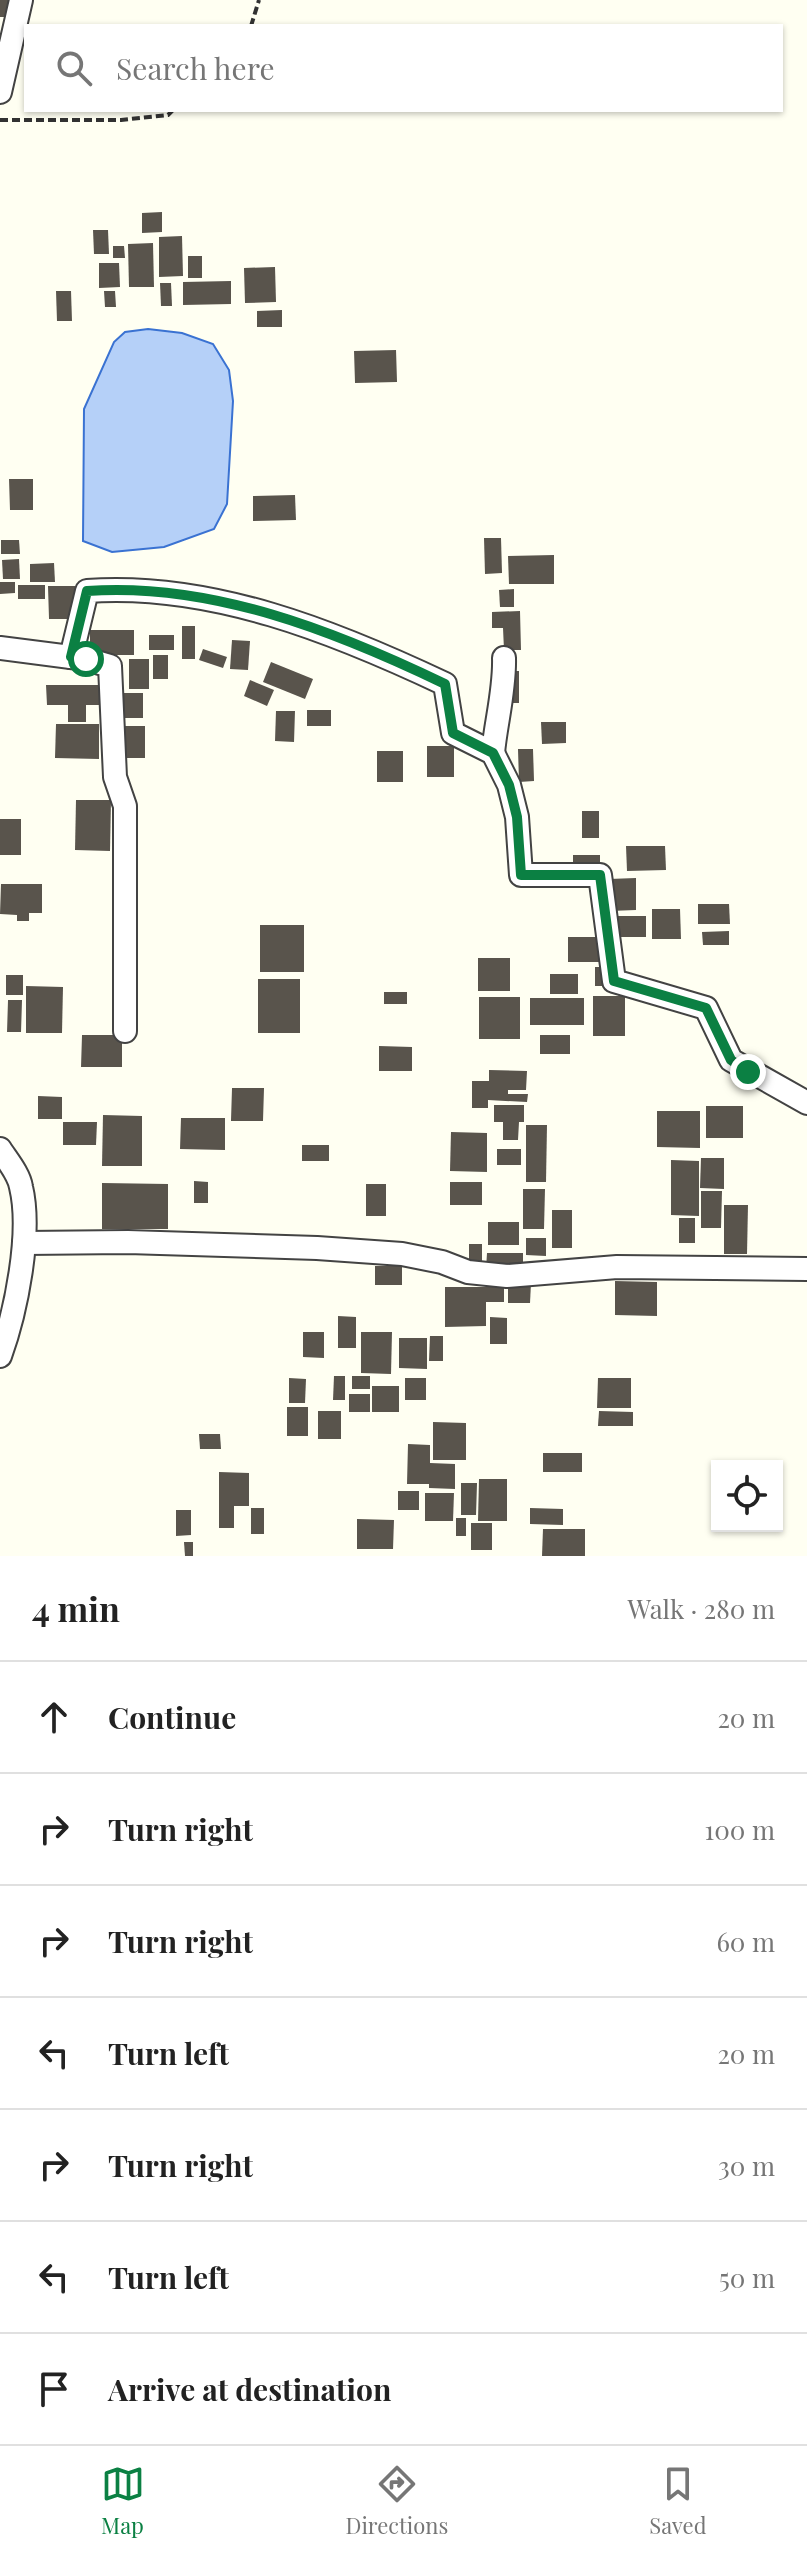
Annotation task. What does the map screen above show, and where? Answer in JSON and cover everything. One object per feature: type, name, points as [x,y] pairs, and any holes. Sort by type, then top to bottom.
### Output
[{"type":"street","points":[[0,92],[21,0]]},
{"type":"street","points":[[71,657],[87,591],[123,588],[188,595],[276,616],[372,649],[445,684],[453,733],[493,753]]},
{"type":"street","points":[[0,648],[71,657],[110,666],[115,777],[125,806],[125,1031]]},
{"type":"street","points":[[504,658],[504,681],[493,753],[509,785],[517,817],[521,875],[600,875],[614,981],[706,1008],[731,1060],[807,1103]]},
{"type":"street","points":[[0,1149],[21,1185],[24,1243],[9,1331],[0,1356]]},
{"type":"street","points":[[24,1243],[128,1242],[345,1250],[402,1254],[442,1262],[468,1272],[507,1276],[617,1267],[807,1269]]},
{"type":"path","points":[[252,24],[259,0]]},
{"type":"path","points":[[0,120],[121,120],[168,115],[171,112]]},
{"type":"water","points":[[148,329],[182,333],[213,344],[229,370],[233,401],[227,504],[214,529],[164,547],[112,552],[83,541],[84,409],[114,342],[125,332]]},
{"type":"building","points":[[0,0],[9,0],[9,17],[0,17]]},
{"type":"building","points":[[162,212],[162,232],[142,233],[142,213]]},
{"type":"building","points":[[93,230],[108,230],[109,254],[94,254]]},
{"type":"building","points":[[182,236],[183,276],[159,277],[159,237]]},
{"type":"building","points":[[153,243],[154,287],[129,287],[128,244]]},
{"type":"building","points":[[113,246],[124,246],[125,258],[113,258]]},
{"type":"building","points":[[188,256],[202,256],[202,278],[188,278]]},
{"type":"building","points":[[99,263],[119,263],[120,287],[99,288]]},
{"type":"building","points":[[275,267],[276,302],[245,303],[244,268]]},
{"type":"building","points":[[231,281],[231,304],[183,305],[183,282]]},
{"type":"building","points":[[160,283],[171,283],[172,306],[161,306]]},
{"type":"building","points":[[56,291],[71,291],[72,321],[57,321]]},
{"type":"building","points":[[104,291],[115,291],[116,307],[105,307]]},
{"type":"building","points":[[282,310],[282,327],[257,327],[257,311]]},
{"type":"building","points":[[396,350],[397,382],[355,383],[354,351]]},
{"type":"building","points":[[9,479],[33,479],[33,510],[10,510]]},
{"type":"building","points":[[295,495],[296,520],[253,521],[253,496]]},
{"type":"building","points":[[484,538],[501,538],[502,573],[485,574]]},
{"type":"building","points":[[1,540],[19,540],[20,554],[1,554]]},
{"type":"building","points":[[554,555],[554,584],[509,584],[508,556]]},
{"type":"building","points":[[19,559],[20,579],[3,579],[2,560]]},
{"type":"building","points":[[54,563],[55,582],[30,582],[30,564]]},
{"type":"building","points":[[0,582],[15,582],[15,593],[0,594]]},
{"type":"building","points":[[18,585],[45,585],[45,599],[18,599]]},
{"type":"building","points":[[48,586],[75,586],[75,619],[49,619]]},
{"type":"building","points":[[514,589],[514,607],[500,607],[499,590]]},
{"type":"building","points":[[520,611],[521,650],[504,650],[503,628],[492,628],[492,612]]},
{"type":"building","points":[[182,626],[195,626],[195,659],[182,659]]},
{"type":"building","points":[[90,630],[134,630],[134,655],[90,655]]},
{"type":"building","points":[[149,635],[174,635],[174,650],[149,650]]},
{"type":"building","points":[[232,640],[250,641],[248,670],[230,669]]},
{"type":"building","points":[[203,649],[227,657],[223,668],[199,660]]},
{"type":"building","points":[[153,655],[168,655],[168,679],[153,679]]},
{"type":"building","points":[[129,659],[149,659],[149,689],[129,689]]},
{"type":"building","points":[[271,662],[313,679],[305,699],[263,682]]},
{"type":"building","points":[[508,671],[519,671],[519,703],[508,703]]},
{"type":"building","points":[[250,680],[274,690],[267,706],[244,696]]},
{"type":"building","points":[[46,685],[106,685],[107,705],[86,705],[86,722],[68,722],[68,705],[47,705]]},
{"type":"building","points":[[123,693],[143,693],[143,718],[123,718]]},
{"type":"building","points":[[307,710],[331,710],[331,726],[307,726]]},
{"type":"building","points":[[276,711],[295,711],[294,742],[275,741]]},
{"type":"building","points":[[541,722],[566,722],[566,743],[542,744]]},
{"type":"building","points":[[56,724],[99,724],[99,759],[55,758]]},
{"type":"building","points":[[118,726],[145,726],[145,758],[118,758]]},
{"type":"building","points":[[427,746],[454,746],[454,777],[427,777]]},
{"type":"building","points":[[518,749],[533,749],[534,781],[519,782]]},
{"type":"building","points":[[377,751],[403,751],[403,782],[377,782]]},
{"type":"building","points":[[76,800],[111,800],[110,851],[75,850]]},
{"type":"building","points":[[582,811],[599,811],[599,838],[582,838]]},
{"type":"building","points":[[0,819],[21,819],[21,855],[0,855]]},
{"type":"building","points":[[626,846],[665,846],[666,870],[627,871]]},
{"type":"building","points":[[573,855],[600,855],[600,871],[573,871]]},
{"type":"building","points":[[636,878],[636,910],[610,911],[609,879]]},
{"type":"building","points":[[1,884],[42,884],[42,913],[29,913],[29,921],[17,921],[17,915],[0,914]]},
{"type":"building","points":[[698,904],[729,904],[730,924],[698,924]]},
{"type":"building","points":[[652,909],[680,909],[681,939],[652,939]]},
{"type":"building","points":[[613,916],[646,916],[646,937],[613,937]]},
{"type":"building","points":[[260,925],[304,925],[304,972],[260,972]]},
{"type":"building","points":[[729,931],[729,945],[703,945],[702,932]]},
{"type":"building","points":[[568,937],[602,937],[602,962],[568,962]]},
{"type":"building","points":[[478,958],[510,958],[510,991],[478,991]]},
{"type":"building","points":[[595,967],[609,967],[609,986],[595,986]]},
{"type":"building","points":[[550,974],[578,974],[578,994],[550,994]]},
{"type":"building","points":[[6,975],[23,975],[23,995],[6,995]]},
{"type":"building","points":[[258,979],[300,979],[300,1033],[258,1033]]},
{"type":"building","points":[[26,986],[63,987],[62,1033],[26,1033]]},
{"type":"building","points":[[384,992],[407,992],[407,1004],[384,1004]]},
{"type":"building","points":[[593,996],[625,996],[625,1036],[593,1036]]},
{"type":"building","points":[[479,997],[520,997],[520,1039],[479,1039]]},
{"type":"building","points":[[530,998],[584,998],[584,1025],[530,1025]]},
{"type":"building","points":[[8,1000],[22,1000],[21,1032],[7,1032]]},
{"type":"building","points":[[82,1035],[122,1035],[122,1067],[81,1067]]},
{"type":"building","points":[[540,1035],[570,1035],[570,1054],[540,1054]]},
{"type":"building","points":[[379,1046],[412,1047],[412,1071],[379,1071]]},
{"type":"building","points":[[489,1070],[527,1071],[526,1090],[508,1090],[508,1094],[528,1094],[527,1102],[488,1100],[488,1108],[472,1108],[472,1081],[489,1081]]},
{"type":"building","points":[[232,1088],[264,1088],[263,1121],[231,1121]]},
{"type":"building","points":[[38,1096],[62,1097],[62,1119],[38,1119]]},
{"type":"building","points":[[494,1105],[524,1105],[524,1122],[519,1122],[518,1140],[503,1140],[503,1122],[494,1122]]},
{"type":"building","points":[[706,1106],[743,1106],[743,1138],[706,1138]]},
{"type":"building","points":[[657,1111],[700,1111],[700,1148],[657,1147]]},
{"type":"building","points":[[103,1115],[142,1116],[142,1166],[102,1166]]},
{"type":"building","points":[[181,1118],[225,1118],[225,1150],[180,1149]]},
{"type":"building","points":[[63,1122],[97,1122],[96,1145],[63,1145]]},
{"type":"building","points":[[526,1125],[547,1125],[546,1182],[526,1182]]},
{"type":"building","points":[[451,1132],[487,1133],[487,1172],[450,1171]]},
{"type":"building","points":[[302,1145],[329,1145],[329,1161],[302,1161]]},
{"type":"building","points":[[497,1149],[521,1149],[521,1165],[497,1165]]},
{"type":"building","points":[[701,1158],[724,1158],[724,1189],[700,1188]]},
{"type":"building","points":[[671,1160],[699,1161],[699,1216],[671,1215]]},
{"type":"building","points":[[194,1181],[208,1182],[208,1203],[194,1203]]},
{"type":"building","points":[[450,1182],[482,1182],[482,1205],[450,1205]]},
{"type":"building","points":[[102,1183],[168,1184],[168,1229],[102,1229]]},
{"type":"building","points":[[366,1184],[386,1184],[386,1216],[366,1216]]},
{"type":"building","points":[[523,1189],[545,1189],[544,1229],[523,1229]]},
{"type":"building","points":[[701,1191],[722,1191],[721,1228],[701,1228]]},
{"type":"building","points":[[724,1205],[748,1205],[747,1254],[724,1254]]},
{"type":"building","points":[[552,1210],[572,1210],[572,1248],[552,1248]]},
{"type":"building","points":[[679,1218],[695,1218],[695,1243],[679,1243]]},
{"type":"building","points":[[488,1222],[519,1222],[519,1245],[488,1245]]},
{"type":"building","points":[[526,1238],[546,1238],[546,1256],[526,1255]]},
{"type":"building","points":[[469,1244],[482,1244],[482,1262],[469,1261]]},
{"type":"building","points":[[487,1253],[523,1253],[523,1270],[486,1270]]},
{"type":"building","points":[[375,1266],[402,1266],[402,1285],[375,1285]]},
{"type":"building","points":[[615,1281],[657,1282],[657,1316],[615,1315]]},
{"type":"building","points":[[508,1283],[531,1283],[530,1303],[508,1303]]},
{"type":"building","points":[[445,1287],[504,1287],[504,1302],[486,1302],[486,1326],[445,1327]]},
{"type":"building","points":[[338,1316],[356,1317],[356,1348],[338,1348]]},
{"type":"building","points":[[490,1317],[507,1318],[507,1344],[490,1344]]},
{"type":"building","points":[[303,1332],[324,1332],[324,1358],[303,1357]]},
{"type":"building","points":[[361,1332],[392,1332],[391,1374],[361,1373]]},
{"type":"building","points":[[430,1336],[443,1336],[443,1361],[429,1361]]},
{"type":"building","points":[[399,1338],[427,1338],[427,1369],[399,1368]]},
{"type":"building","points":[[334,1376],[345,1376],[345,1400],[333,1400]]},
{"type":"building","points":[[352,1376],[370,1376],[370,1389],[352,1389]]},
{"type":"building","points":[[289,1378],[306,1379],[305,1403],[289,1403]]},
{"type":"building","points":[[405,1378],[426,1378],[426,1400],[405,1400]]},
{"type":"building","points":[[598,1378],[631,1378],[631,1408],[597,1408]]},
{"type":"building","points":[[372,1386],[399,1386],[399,1412],[372,1412]]},
{"type":"building","points":[[349,1394],[370,1394],[370,1412],[349,1412]]},
{"type":"building","points":[[287,1407],[308,1407],[308,1436],[287,1436]]},
{"type":"building","points":[[318,1411],[341,1411],[341,1439],[318,1439]]},
{"type":"building","points":[[599,1411],[633,1412],[633,1426],[598,1426]]},
{"type":"building","points":[[433,1422],[466,1423],[466,1460],[433,1460]]},
{"type":"building","points":[[199,1434],[220,1434],[221,1449],[200,1449]]},
{"type":"building","points":[[408,1444],[430,1445],[430,1463],[455,1464],[455,1489],[407,1484]]},
{"type":"building","points":[[543,1453],[582,1453],[582,1472],[543,1472]]},
{"type":"building","points":[[219,1472],[249,1473],[249,1506],[234,1506],[234,1528],[219,1528]]},
{"type":"building","points":[[479,1479],[507,1479],[507,1521],[478,1521]]},
{"type":"building","points":[[461,1483],[477,1483],[476,1515],[461,1515]]},
{"type":"building","points":[[398,1491],[419,1491],[419,1510],[398,1510]]},
{"type":"building","points":[[425,1493],[454,1493],[453,1521],[425,1521]]},
{"type":"building","points":[[251,1508],[264,1508],[264,1534],[251,1534]]},
{"type":"building","points":[[530,1508],[563,1509],[563,1525],[530,1524]]},
{"type":"building","points":[[176,1510],[191,1510],[191,1535],[176,1536]]},
{"type":"building","points":[[456,1518],[466,1518],[466,1536],[456,1536]]},
{"type":"building","points":[[357,1519],[394,1520],[393,1549],[357,1549]]},
{"type":"building","points":[[471,1523],[492,1523],[492,1550],[471,1550]]},
{"type":"building","points":[[543,1529],[585,1529],[585,1556],[542,1556]]},
{"type":"building","points":[[184,1542],[193,1542],[193,1556],[185,1556]]},
{"type":"route","points":[[86,659],[71,657],[87,591],[123,588],[188,595],[276,616],[372,649],[445,684],[453,733],[493,753],[509,785],[517,817],[521,875],[600,875],[614,981],[706,1008],[731,1060],[748,1072]]}]
